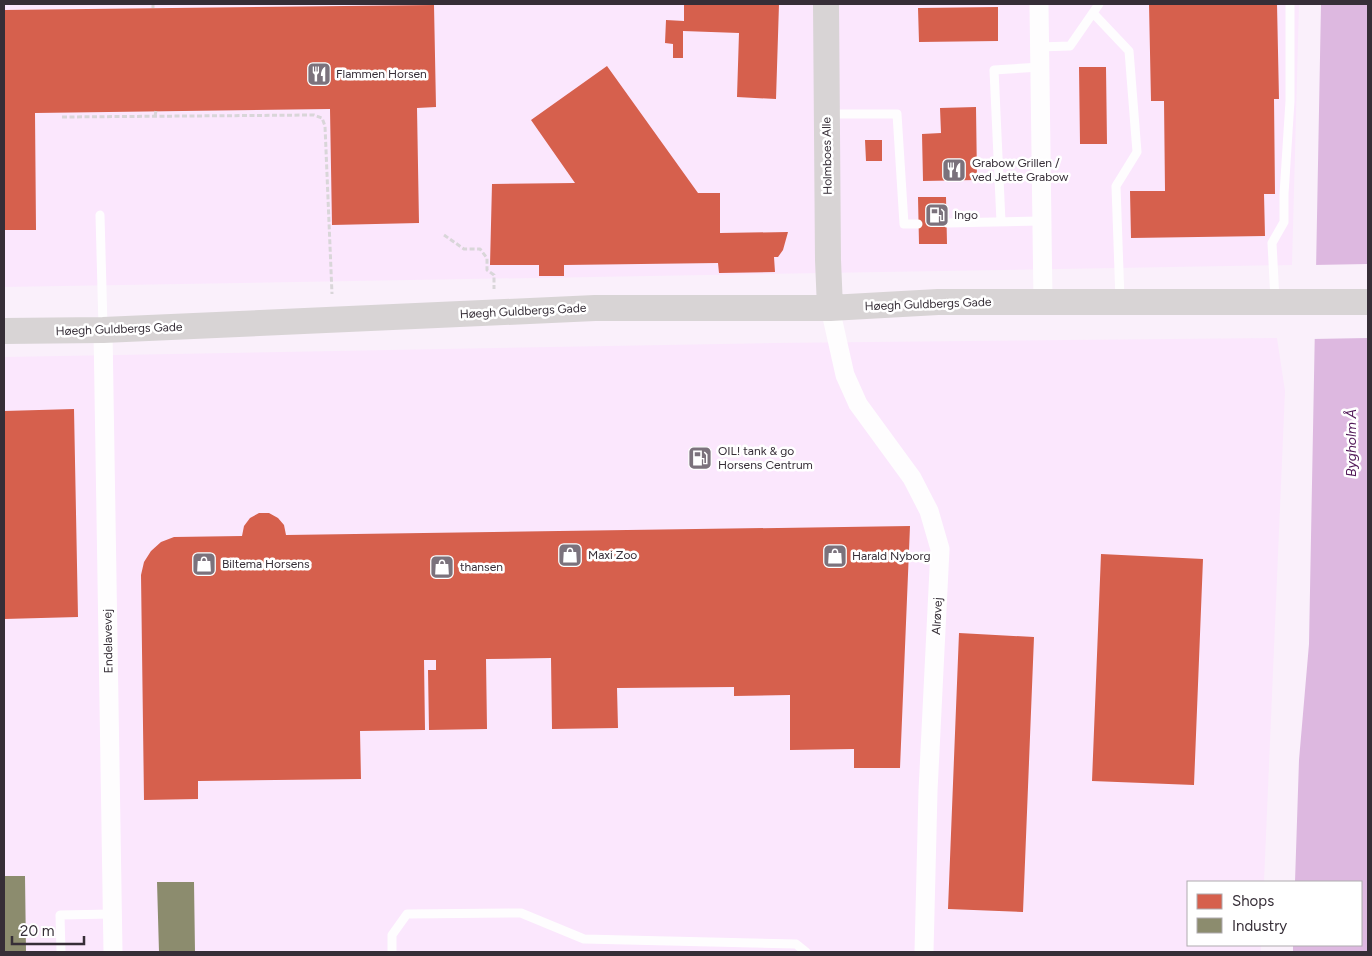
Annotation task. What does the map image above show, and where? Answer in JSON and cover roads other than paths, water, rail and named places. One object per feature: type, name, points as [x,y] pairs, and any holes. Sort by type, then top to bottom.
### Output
[{"type":"street","name":"Holmboes Alle","points":[[826,4],[830,308]]},
{"type":"street","points":[[1038,4],[1043,302]]},
{"type":"street","name":"Høegh Guldbergs Gade","points":[[4,331],[103,330],[595,308],[830,308],[938,302],[1368,302]]},
{"type":"street","name":"Alrøvej","points":[[830,308],[845,375],[858,404],[912,478],[929,511],[940,549],[929,781],[924,952]]},
{"type":"street","name":"Endelavevej","points":[[103,330],[113,952]]},
{"type":"lane","points":[[1039,47],[1070,46],[1100,4]]},
{"type":"lane","points":[[1275,303],[1272,243],[1284,222],[1290,101],[1290,4]]},
{"type":"lane","points":[[1093,13],[1129,51],[1136,152],[1116,186],[1120,303]]},
{"type":"lane","points":[[1001,222],[994,70],[1040,67]]},
{"type":"lane","points":[[826,114],[897,114],[904,224],[918,224]]},
{"type":"lane","points":[[100,215],[103,330]]},
{"type":"lane","points":[[947,223],[1042,221]]},
{"type":"lane","points":[[392,952],[392,935],[407,914],[521,913],[584,939],[796,944],[806,952]]},
{"type":"lane","points":[[61,952],[60,915],[112,914]]},
{"type":"water","name":"Bygholm Å","points":[[1321,4],[1368,4],[1368,952],[1293,952],[1293,946],[1362,946],[1362,881],[1295,881],[1299,760],[1309,644]]},
{"type":"place","name":"Flammen Horsen","points":[[319,74]]},
{"type":"place","name":"Grabow Grillen / ved Jette Grabow","points":[[954,170]]},
{"type":"place","name":"Ingo","points":[[937,215]]},
{"type":"place","name":"OIL! tank & go Horsens Centrum","points":[[700,458]]},
{"type":"place","name":"Maxi Zoo","points":[[570,555]]},
{"type":"place","name":"Harald Nyborg","points":[[835,556]]},
{"type":"place","name":"Biltema Horsens","points":[[204,564]]},
{"type":"place","name":"thansen","points":[[442,567]]}]
